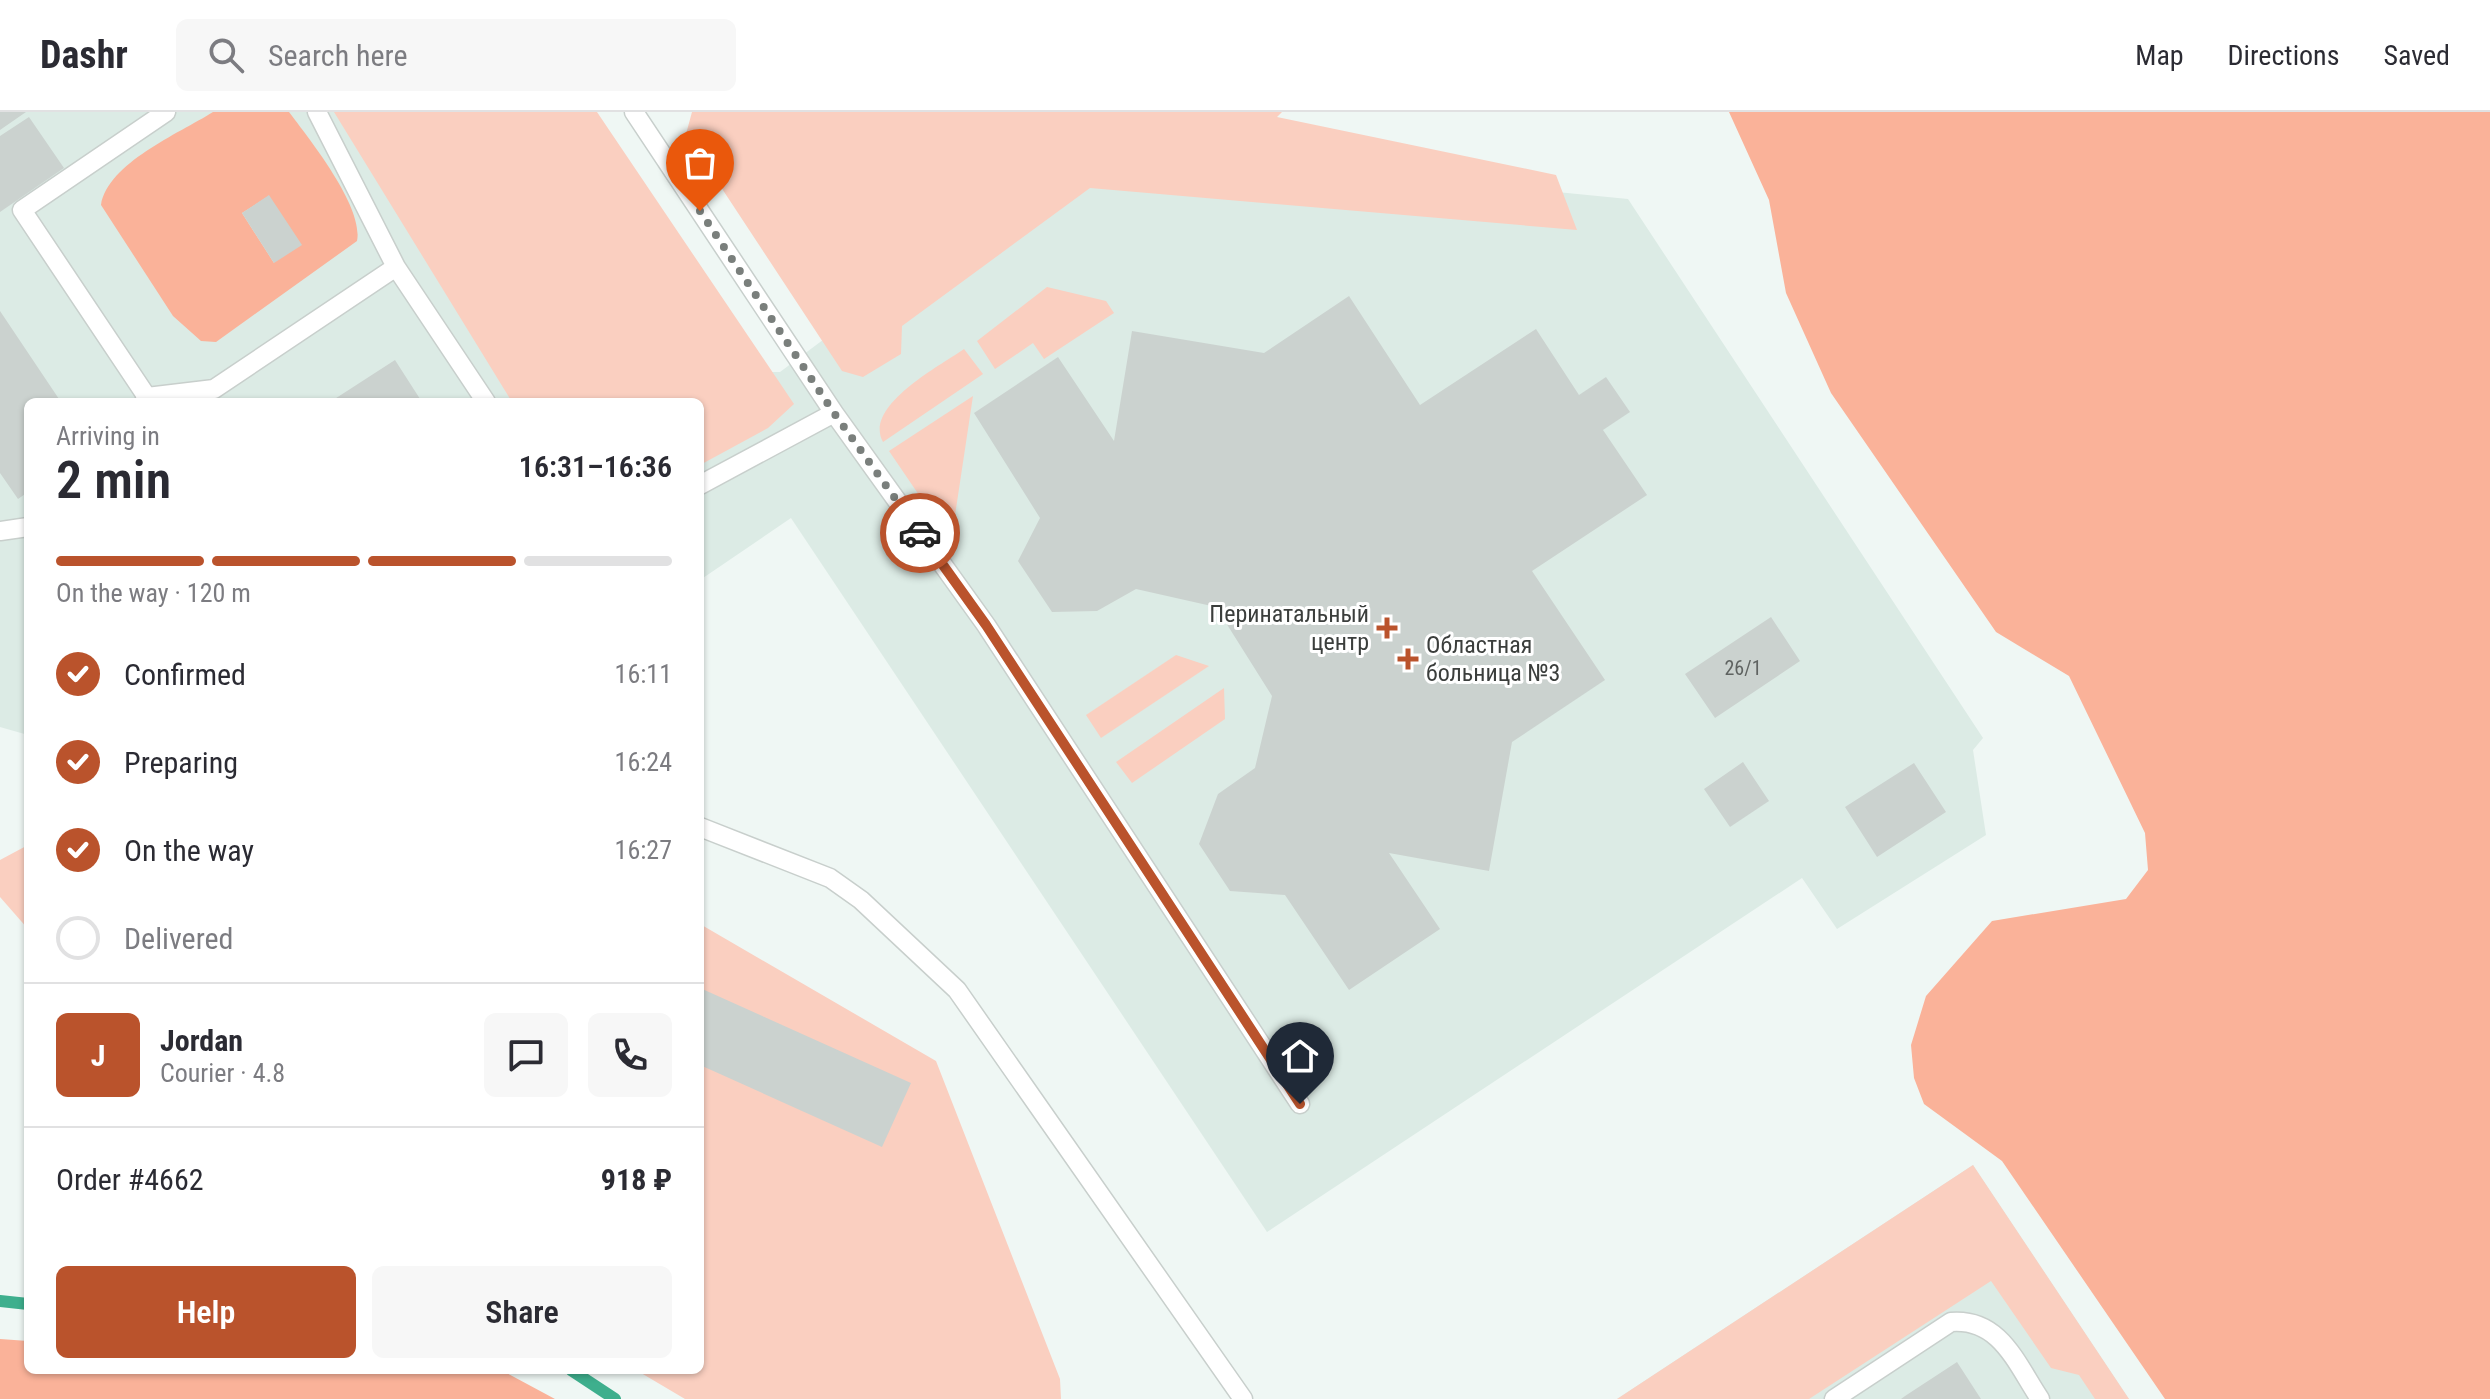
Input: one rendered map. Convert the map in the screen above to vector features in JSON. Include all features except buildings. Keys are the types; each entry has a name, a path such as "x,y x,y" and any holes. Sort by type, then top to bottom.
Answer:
{"lane":[{"path":"144,398 22,210 166,112"},
{"path":"317,112 396,267 483,398"},
{"path":"634,112 834,413 986,625 1300,1104"},
{"path":"182,398 218,396 396,267"},
{"path":"704,483 834,413"},
{"path":"0,531 24,528"},
{"path":"704,829 830,878 861,900 957,990 1243,1399"},
{"path":"1834,1399 1951,1322 1967,1321 1982,1325 1999,1338 2040,1399"}],"shaded area":[{"path":"0,112 467,112 642,398 24,398 24,734 0,727"},
{"path":"213,112 289,112 334,174 357,227 357,241 216,342 201,341 173,316 101,205 106,190 130,163","holes":["269,196 274,263 242,213"]},
{"path":"334,112 597,112 794,404 768,428 704,463 704,398 510,398"},
{"path":"692,112 1282,112 1277,117 1556,175 1577,230 1090,188 902,326 901,354 863,377 842,371 686,134"},
{"path":"1729,112 2490,112 2490,1399 2165,1399 2002,1161 1924,1104 1914,1078 1911,1045 1926,996 1992,921 2126,899 2148,870 2145,833 2069,676 1996,632 1831,393 1786,293 1769,200"},
{"name":"Перинатальный центр","path":"1084,145 1628,199 1983,738 1973,750 1986,835 1837,929 1802,878 1267,1232 791,518 704,577 704,405 754,372 780,372"},
{"path":"1047,287 1106,301 1114,313 1044,359 1033,343 995,369 977,341"},
{"path":"964,349 983,374 883,442 880,428 884,415 894,401 923,376"},
{"path":"973,396 951,542 889,451"},
{"path":"1176,655 1209,666 1101,738 1086,715"},
{"path":"1224,688 1225,719 1132,783 1116,762"},
{"path":"24,847 24,924 0,897 0,860"},
{"path":"704,926 936,1061 1060,1379 1061,1399 685,1399 643,1374 704,1374"},
{"path":"1973,1165 2129,1399 1617,1399"},
{"path":"1973,1165 2129,1399 2095,1399 2079,1375 2051,1368 1991,1281 1809,1399 1617,1399"},
{"path":"0,1339 24,1341 24,1374 508,1374 555,1399 0,1399"}],"waterway":[{"path":"0,1301 24,1304"},
{"path":"577,1374 615,1399"}],"way so far":[{"path":"700,211 834,413 920,533"}],"place":[{"name":"Перинатальный центр","path":"1387,628"},
{"name":"Областная больница №3","path":"1408,659"}],"route":[{"path":"920,533 986,625 1300,1104"}]}
